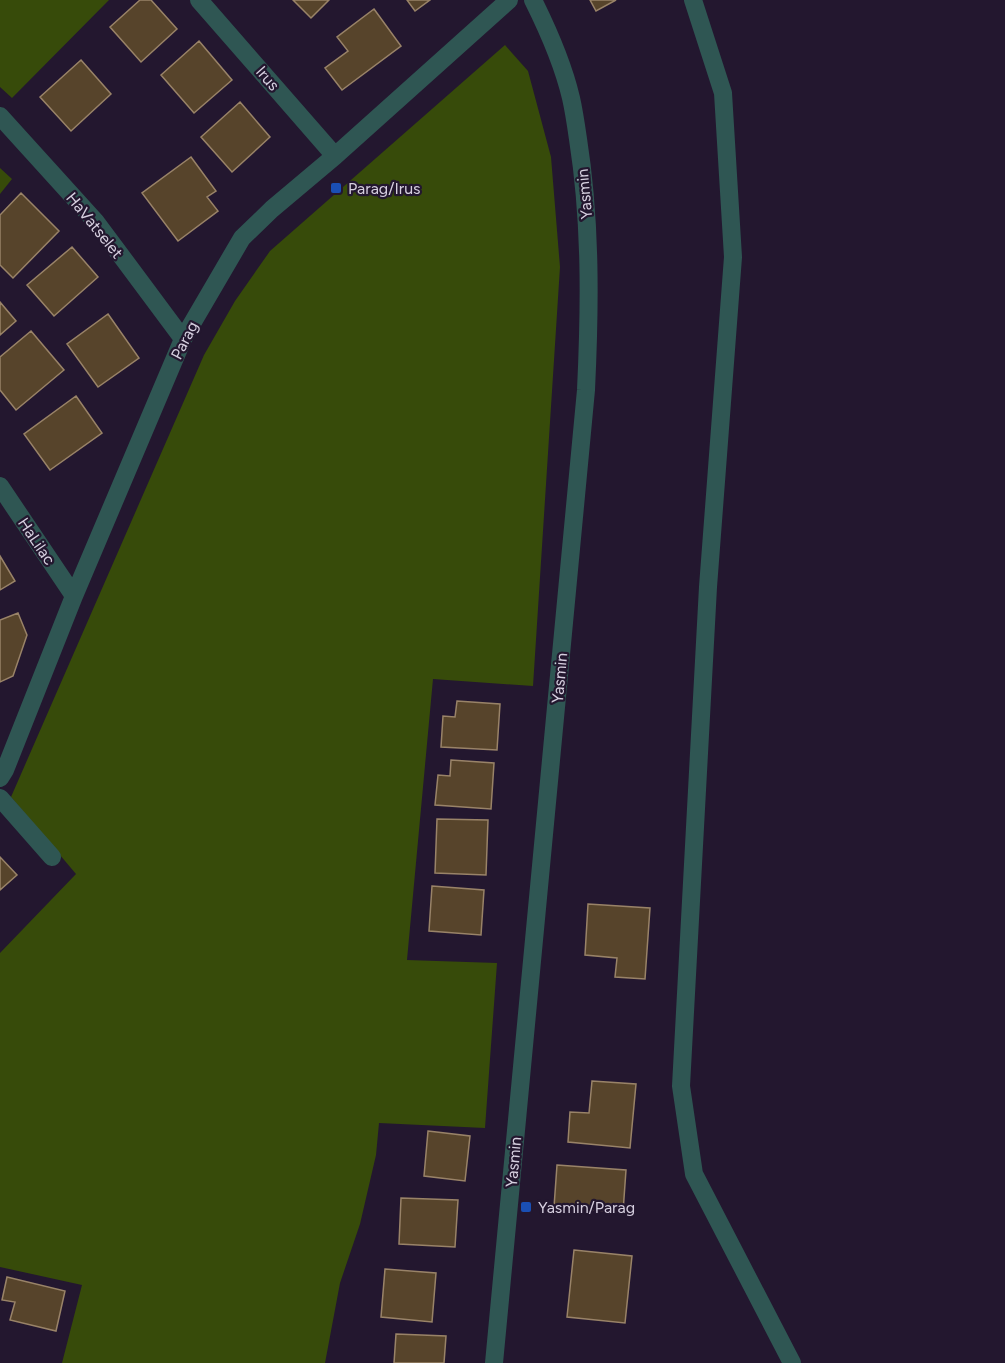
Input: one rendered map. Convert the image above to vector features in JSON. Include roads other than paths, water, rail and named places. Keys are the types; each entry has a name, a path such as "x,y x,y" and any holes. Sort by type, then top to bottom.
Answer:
{"street":[{"name":"Irus","path":"199,0 335,156"},
{"name":"Parag","path":"0,778 183,339 242,238 509,0"},
{"name":"Yasmin","path":"494,1363 586,390 589,324 588,242 583,170 571,99 553,40 533,0"},
{"path":"693,0 723,93 734,257 708,587 681,1086 693,1174 792,1363"},
{"name":"HaVatselet","path":"0,116 96,222 183,339"},
{"name":"HaLilac","path":"0,486 74,596"},
{"path":"0,798 52,856"}],"place":[{"name":"Parag/Irus","path":"336,188"},
{"name":"Yasmin/Parag","path":"526,1207"}]}
